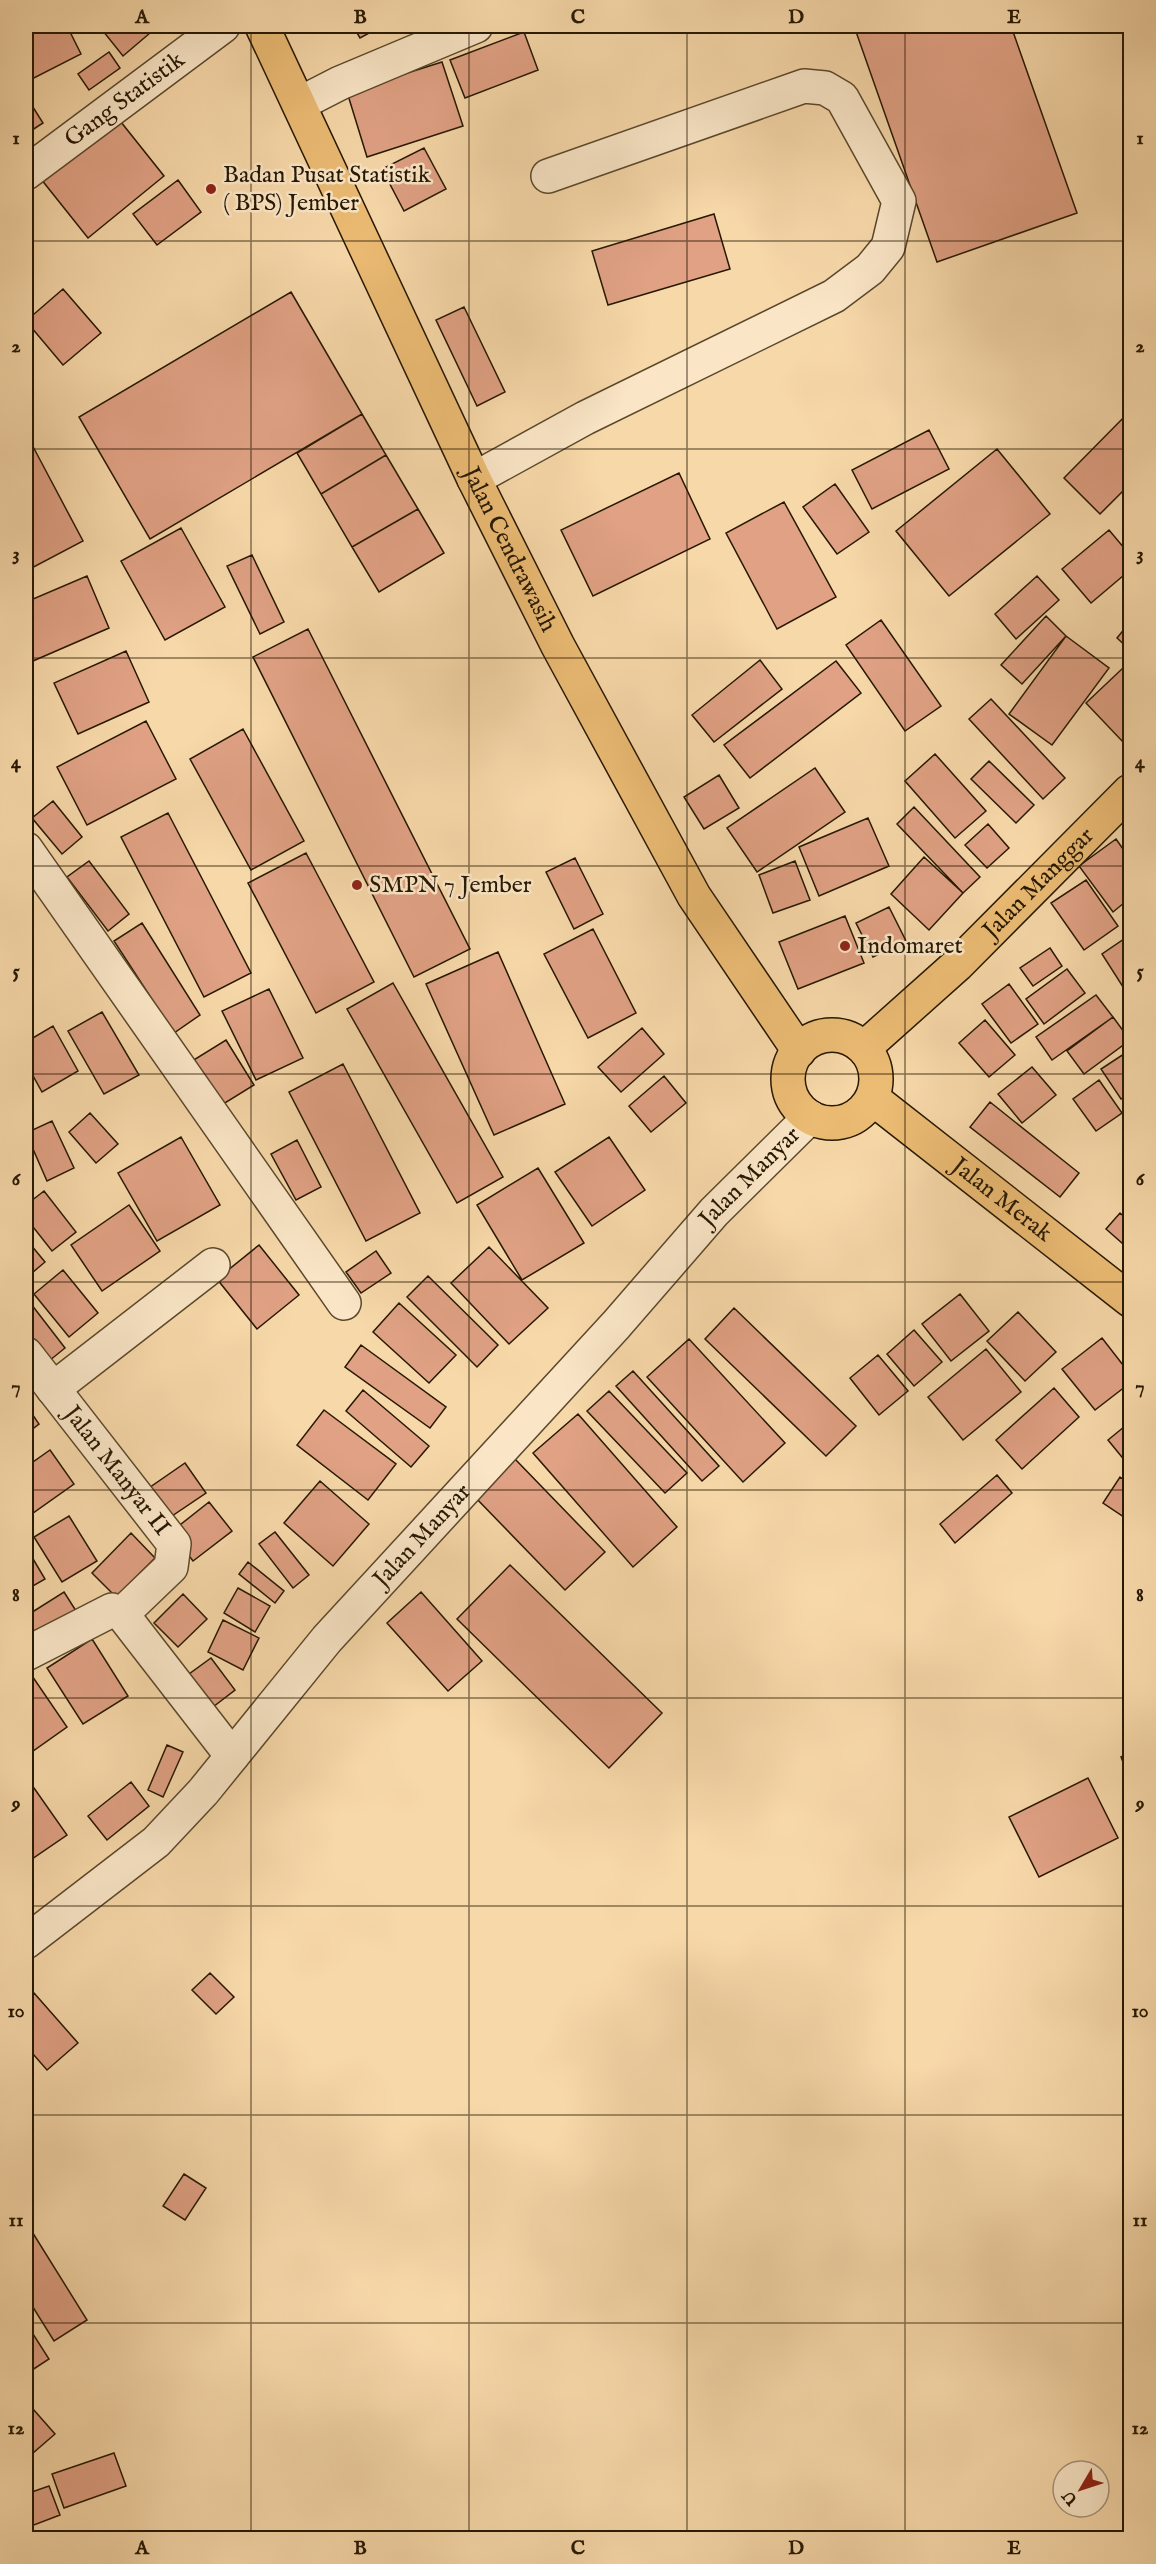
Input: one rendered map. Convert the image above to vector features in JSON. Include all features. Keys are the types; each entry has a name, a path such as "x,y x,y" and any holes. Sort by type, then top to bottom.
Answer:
{"main road":[{"name":"Jalan Cendrawasih","path":"262,26 474,479 558,646 694,896 799,1051"},
{"name":"Jalan Manggar","path":"864,1048 957,965 1131,790"},
{"path":"838,1035 864,1048 876,1072 872,1098 864,1111 852,1119 838,1123 823,1122 810,1117 796,1104 789,1086 790,1067 799,1051 810,1041 823,1036 838,1035"},
{"name":"Jalan Merak","path":"872,1098 1131,1300"}],"street":[{"name":"Gang Statistik","path":"26,173 223,26"},
{"path":"299,104 340,83 476,26"},
{"path":"474,479 585,418 834,296 870,269 888,247 899,201 842,98 825,88 804,86 548,176"},
{"path":"26,849 344,1303"},
{"name":"Jalan Manyar","path":"26,1942 156,1842 203,1792 335,1631 608,1334 714,1212 810,1117"},
{"path":"53,1389 213,1265"},
{"name":"Jalan Manyar II","path":"26,1354 174,1544 171,1567 122,1614"},
{"path":"26,1654 112,1610 122,1614 232,1756"}],"building":[{"path":"26,26 67,26 81,54 26,82"},
{"path":"99,26 144,26 150,33 123,56"},
{"path":"353,26 382,26 360,38"},
{"path":"854,26 1011,26 1077,213 937,262"},
{"path":"524,32 538,70 465,98 450,60"},
{"path":"109,52 120,68 89,90 78,74"},
{"path":"442,62 463,126 367,157 347,92"},
{"path":"26,96 43,123 26,134"},
{"path":"113,112 164,176 88,238 37,174"},
{"path":"424,148 446,189 404,211 382,169"},
{"path":"178,180 201,212 157,245 133,214"},
{"path":"714,214 730,269 608,305 592,251"},
{"path":"63,289 101,333 63,365 26,321"},
{"path":"291,292 362,414 150,539 79,417"},
{"path":"26,302 32,309 26,315"},
{"path":"464,307 505,392 477,406 436,320"},
{"path":"1129,412 1130,484 1100,514 1064,478"},
{"path":"362,414 386,455 321,494 297,453"},
{"path":"929,430 949,469 872,509 852,470"},
{"path":"29,439 83,541 26,571 26,441"},
{"path":"997,449 1050,514 949,596 896,531"},
{"path":"386,455 418,509 352,547 321,494"},
{"path":"679,473 710,539 593,596 561,530"},
{"path":"835,484 869,532 837,554 803,507"},
{"path":"784,502 836,597 777,629 726,533"},
{"path":"418,509 444,553 379,592 352,547"},
{"path":"181,528 225,607 165,640 121,561"},
{"path":"1109,530 1130,555 1130,570 1091,603 1062,569"},
{"path":"252,555 284,622 260,634 227,566"},
{"path":"87,576 109,628 26,664 26,602"},
{"path":"1037,576 1059,600 1016,639 995,614"},
{"path":"1046,616 1066,636 1022,684 1001,665"},
{"path":"881,620 941,706 905,731 846,645"},
{"path":"1130,622 1130,650 1117,638"},
{"path":"308,629 470,949 414,977 253,657"},
{"path":"1066,636 1109,668 1052,745 1009,714"},
{"path":"126,651 149,702 78,734 54,683"},
{"path":"760,660 782,689 714,742 692,715"},
{"path":"836,661 861,693 750,778 724,745"},
{"path":"1124,667 1130,674 1130,735 1123,742 1086,703"},
{"path":"991,699 1065,778 1043,799 969,719"},
{"path":"146,721 176,779 87,825 57,767"},
{"path":"243,729 304,841 251,870 190,759"},
{"path":"935,754 986,811 955,838 905,781"},
{"path":"989,761 1034,805 1016,823 971,779"},
{"path":"815,768 845,812 757,872 727,828"},
{"path":"719,775 739,808 704,829 684,797"},
{"path":"53,801 82,837 62,854 32,818"},
{"path":"914,807 980,877 963,893 897,824"},
{"path":"168,813 251,973 204,997 121,837"},
{"path":"868,818 889,866 819,896 799,847"},
{"path":"988,824 1009,848 987,868 965,845"},
{"path":"1116,839 1130,859 1130,898 1113,912 1079,866"},
{"path":"306,853 374,982 316,1013 248,883"},
{"path":"924,857 963,893 929,930 891,894"},
{"path":"575,858 603,914 574,929 546,872"},
{"path":"89,861 129,914 108,931 67,877"},
{"path":"795,861 810,900 773,913 759,875"},
{"path":"1086,880 1118,926 1084,950 1051,903"},
{"path":"889,907 906,941 873,957 856,923"},
{"path":"845,916 864,963 798,989 779,942"},
{"path":"142,923 200,1015 174,1033 114,941"},
{"path":"593,929 636,1013 588,1038 544,954"},
{"path":"1130,935 1130,998 1102,954"},
{"path":"1050,948 1062,966 1033,986 1020,968"},
{"path":"498,952 565,1104 494,1135 426,984"},
{"path":"1067,969 1085,993 1044,1024 1026,999"},
{"path":"393,983 503,1177 457,1203 347,1009"},
{"path":"1009,984 1038,1024 1011,1043 982,1004"},
{"path":"269,989 303,1058 256,1080 222,1011"},
{"path":"1096,995 1113,1017 1052,1060 1036,1037"},
{"path":"102,1012 139,1075 104,1094 68,1031"},
{"path":"1113,1017 1130,1040 1084,1074 1067,1051"},
{"path":"985,1020 1015,1055 989,1077 959,1043"},
{"path":"53,1026 78,1071 42,1092 26,1063 26,1042"},
{"path":"642,1028 664,1054 621,1092 598,1067"},
{"path":"226,1040 254,1085 212,1111 184,1066"},
{"path":"1130,1050 1130,1093 1121,1099 1101,1069"},
{"path":"343,1064 420,1213 366,1241 289,1092"},
{"path":"1032,1067 1056,1095 1022,1123 998,1094"},
{"path":"664,1076 686,1103 651,1132 629,1106"},
{"path":"1099,1080 1122,1113 1096,1131 1073,1099"},
{"path":"990,1102 1079,1173 1060,1197 970,1127"},
{"path":"90,1113 118,1144 96,1163 69,1132"},
{"path":"52,1121 74,1168 47,1181 26,1133"},
{"path":"181,1137 220,1205 157,1241 118,1173"},
{"path":"609,1137 645,1190 592,1226 555,1172"},
{"path":"297,1140 321,1187 296,1200 271,1154"},
{"path":"538,1168 584,1243 522,1280 477,1205"},
{"path":"44,1191 76,1232 52,1251 26,1218 26,1205"},
{"path":"129,1205 160,1251 102,1291 71,1245"},
{"path":"1120,1213 1130,1222 1130,1250 1106,1229"},
{"path":"26,1239 45,1262 26,1278"},
{"path":"259,1245 299,1295 257,1329 217,1279"},
{"path":"489,1247 548,1308 509,1344 451,1283"},
{"path":"376,1251 391,1273 361,1293 346,1272"},
{"path":"63,1270 98,1313 69,1337 34,1294"},
{"path":"428,1276 498,1345 477,1367 407,1297"},
{"path":"960,1294 989,1331 951,1361 922,1324"},
{"path":"28,1300 65,1348 44,1365 26,1341"},
{"path":"399,1303 456,1355 429,1383 373,1332"},
{"path":"734,1308 856,1426 826,1456 705,1339"},
{"path":"1018,1312 1056,1352 1025,1381 987,1341"},
{"path":"914,1330 942,1362 914,1386 887,1354"},
{"path":"1102,1338 1130,1374 1130,1383 1095,1410 1062,1369"},
{"path":"689,1339 785,1443 743,1482 647,1377"},
{"path":"361,1345 446,1407 430,1428 345,1367"},
{"path":"986,1349 1021,1392 963,1440 928,1397"},
{"path":"878,1355 908,1391 879,1415 850,1378"},
{"path":"633,1371 719,1466 702,1481 616,1386"},
{"path":"1054,1388 1079,1417 1022,1469 996,1440"},
{"path":"363,1390 429,1446 411,1467 346,1411"},
{"path":"609,1391 687,1473 665,1493 587,1411"},
{"path":"26,1405 39,1424 26,1434"},
{"path":"324,1410 396,1464 368,1500 297,1445"},
{"path":"578,1414 677,1527 633,1567 533,1453"},
{"path":"1130,1422 1130,1467 1108,1440"},
{"path":"50,1450 74,1484 26,1518 26,1467"},
{"path":"514,1458 605,1552 565,1590 474,1496"},
{"path":"185,1463 206,1493 166,1520 146,1490"},
{"path":"997,1475 1012,1493 955,1543 940,1524"},
{"path":"1120,1477 1130,1484 1130,1521 1103,1503"},
{"path":"320,1481 369,1524 333,1566 284,1523"},
{"path":"209,1502 232,1531 193,1561 171,1532"},
{"path":"69,1516 97,1561 62,1582 34,1537"},
{"path":"275,1532 309,1575 293,1588 259,1544"},
{"path":"131,1533 155,1558 116,1597 92,1573"},
{"path":"26,1547 45,1579 26,1590"},
{"path":"248,1562 284,1591 275,1603 239,1574"},
{"path":"510,1565 662,1713 609,1768 457,1619"},
{"path":"238,1588 270,1606 255,1632 224,1613"},
{"path":"64,1592 78,1614 26,1644 26,1616"},
{"path":"421,1592 482,1661 448,1691 387,1623"},
{"path":"183,1594 207,1619 178,1647 154,1623"},
{"path":"223,1620 259,1638 243,1670 208,1652"},
{"path":"92,1639 128,1696 83,1724 47,1668"},
{"path":"211,1658 235,1690 209,1710 185,1677"},
{"path":"26,1667 67,1727 26,1756"},
{"path":"167,1745 183,1752 163,1797 148,1790"},
{"path":"1130,1753 1130,1780 1121,1757"},
{"path":"1088,1778 1118,1838 1039,1877 1009,1817"},
{"path":"131,1782 149,1806 107,1840 88,1816"},
{"path":"34,1788 67,1835 26,1863 26,1793"},
{"path":"210,1973 234,1997 216,2014 192,1990"},
{"path":"34,1993 78,2043 47,2070 26,2046 26,2001"},
{"path":"184,2174 206,2188 185,2220 163,2206"},
{"path":"26,2222 87,2320 54,2341 26,2296"},
{"path":"26,2323 49,2359 26,2374"},
{"path":"33,2409 55,2434 26,2459 26,2415"},
{"path":"114,2453 126,2486 64,2508 52,2474"},
{"path":"49,2486 60,2515 26,2528 26,2494"}],"waterway":[{"path":"1124,26 1130,31"}],"place":[{"name":"Badan Pusat Statistik ( BPS) Jember","path":"211,189"},
{"name":"SMPN 7 Jember","path":"357,885"},
{"name":"Indomaret","path":"845,946"}]}
